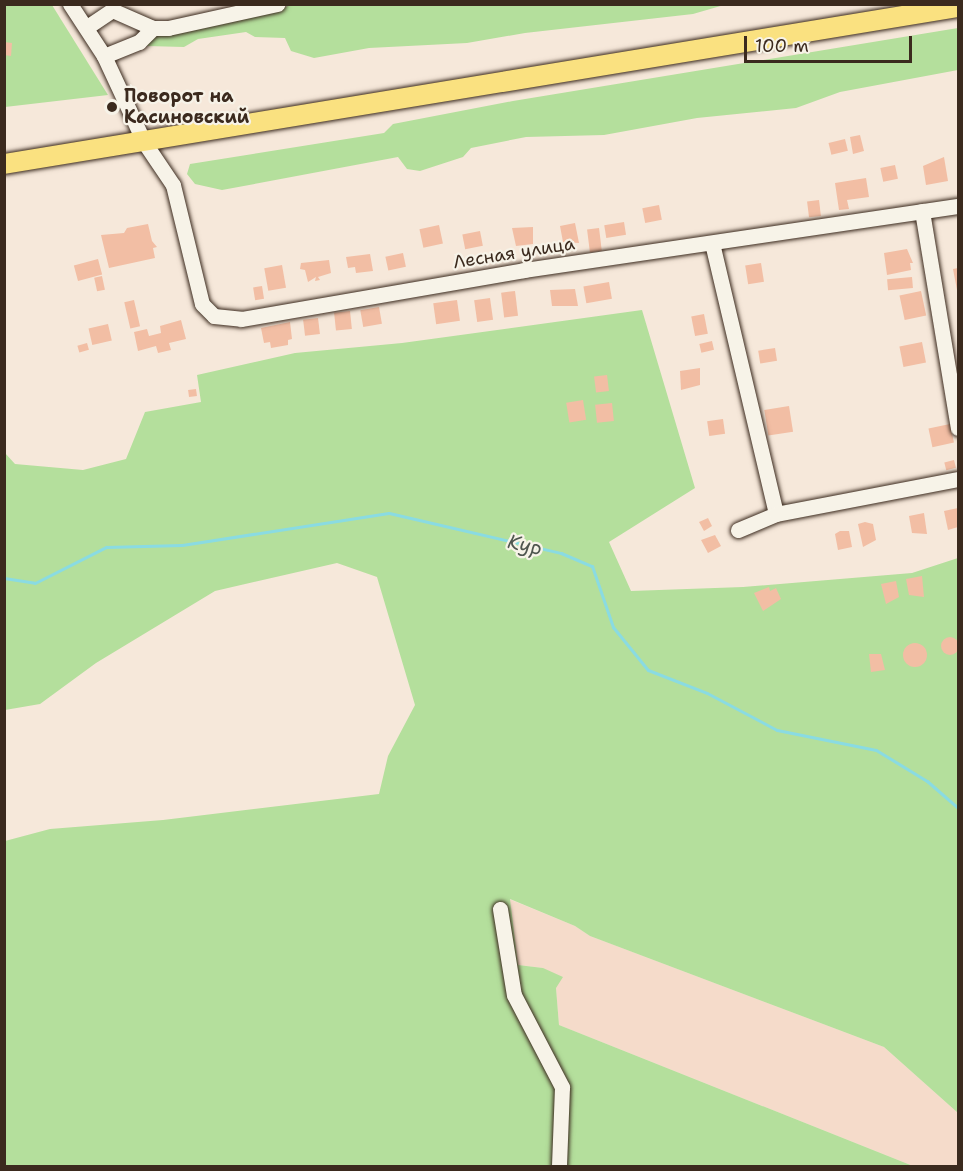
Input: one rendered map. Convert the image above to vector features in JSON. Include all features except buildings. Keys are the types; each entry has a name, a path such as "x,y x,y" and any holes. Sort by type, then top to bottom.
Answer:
{"main road":[{"path":"4,164 958,7"}],"street":[{"path":"70,4 104,56 144,142"},
{"path":"87,27 112,7 153,28 168,28 277,4"},
{"path":"104,56 139,42 153,28"},
{"name":"Лесная улица","path":"144,142 173,185 202,304 213,316 226,318 958,206"},
{"path":"922,212 958,428"},
{"path":"712,243 776,514"},
{"path":"738,530 776,514 958,479"},
{"path":"500,909 514,995 562,1087 559,1167"}],"shaded area":[{"path":"509,899 575,926 590,936 884,1047 958,1113 958,1166 913,1166 559,1025 556,988 543,968 518,965"}],"green space":[{"path":"4,5 52,5 108,95 5,107"},
{"path":"289,5 724,5 693,14 525,33 467,43 369,48 314,58 291,51 285,38 255,37 246,32 198,39 184,47 147,46 157,30 281,10"},
{"path":"958,28 958,70 840,92 796,108 697,118 604,135 526,137 471,148 463,157 420,171 407,169 398,157 222,190 195,184 187,174 190,164 384,133 393,124 513,101"},
{"path":"642,310 695,488 609,542 631,591 743,587 912,573 958,558 958,1113 884,1047 590,936 575,926 510,899 518,965 543,968 563,977 556,988 559,1025 913,1166 5,1166 5,841 50,829 163,820 379,794 388,756 415,705 377,577 337,563 215,591 96,663 40,704 5,710 5,453 15,464 83,470 126,459 145,412 201,402 197,375 295,353 402,343"}],"waterway":[{"name":"Кур","path":"4,578 35,583 106,547 182,545 389,513 561,553 592,566 613,627 648,670 707,693 777,730 876,750 927,781 958,808"}],"place":[{"name":"Поворот на Касиновский","path":"112,107"}]}
